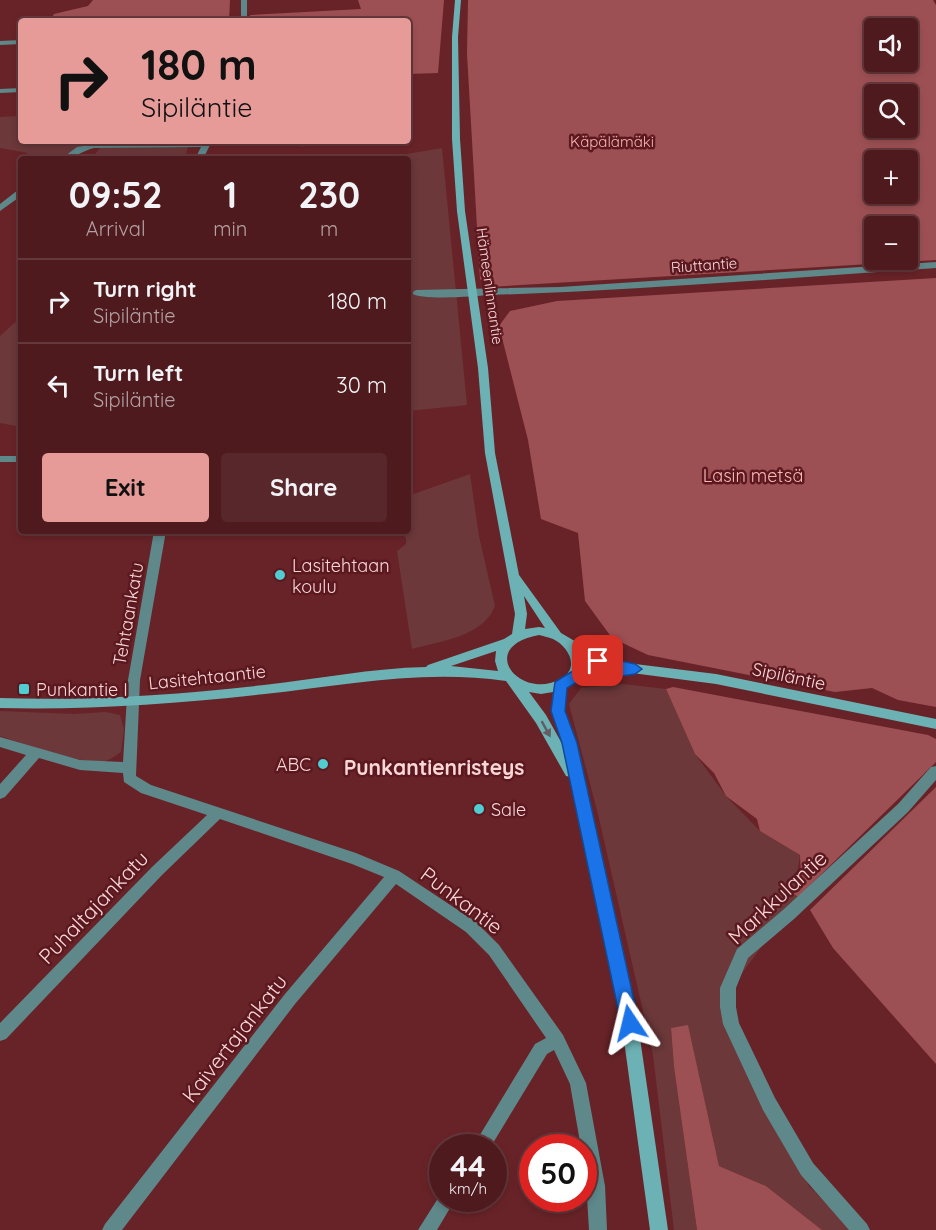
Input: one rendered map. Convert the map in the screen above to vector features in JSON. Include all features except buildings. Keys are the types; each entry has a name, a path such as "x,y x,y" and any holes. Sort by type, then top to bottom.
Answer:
{"main road":[{"name":"Hämeenlinnantie","path":"458,0 455,37 456,139 461,211 473,293 493,471 503,532 515,574 521,614 518,635"},
{"name":"Hämeenlinnantie","path":"515,574 556,634"},
{"path":"576,781 541,719 511,679 500,660 506,643 518,635 540,631 556,634 572,644 579,660 566,682 558,711 570,743 576,781 627,1004 658,1230"},
{"name":"Lasitehtaantie","path":"416,673 506,643"},
{"name":"Sipiläntie","path":"572,644 598,661 635,669 716,679 936,724"},
{"name":"Sipiläntie","path":"566,682 635,669"},
{"name":"Lasitehtaantie","path":"0,703 98,706 416,673 476,670 511,679"},
{"path":"511,679 532,688 566,682"}],"street":[{"path":"244,0 244,18"},
{"path":"0,43 18,42"},
{"path":"0,91 18,90"},
{"path":"70,156 80,149 94,146 169,144"},
{"path":"0,208 18,194"},
{"name":"Riuttantie","path":"416,292 473,293 936,265"},
{"path":"0,459 18,459"},
{"name":"Tehtaankatu","path":"134,703 134,680 159,534"},
{"path":"0,742 35,754 80,765 127,768 134,703"},
{"path":"0,793 35,754"},
{"name":"Punkantie","path":"127,768 129,778 146,789 356,859 394,875 471,927 494,950 557,1040 578,1083 596,1186 598,1230"},
{"name":"Markkulantie","path":"861,1230 807,1169 769,1104 731,1024 728,988 742,954 789,914 903,808 936,771"},
{"name":"Puhaltajankatu","path":"0,1034 157,871 219,812"},
{"name":"Kaivertajankatu","path":"111,1230 290,999 394,875"},
{"path":"489,1134 541,1049 557,1040"},
{"path":"427,1230 439,1212"}],"shaded area":[{"path":"18,116 18,144 80,144 81,146 67,156 25,156 28,153 0,148 0,117"},
{"path":"188,146 186,156 93,156 100,148"},
{"path":"442,148 467,405 411,411 411,156 395,156"},
{"path":"18,320 18,426 0,423 0,336"},
{"path":"470,474 479,536 495,606 481,625 471,631 412,649 397,551 406,544 406,538 402,534 411,534 411,495"},
{"path":"623,684 666,689 695,754 726,796 760,831 800,855 794,894 798,897 721,1002 809,1186 853,1230 822,1230 766,1186 719,1166 688,1026 671,1028 674,1067 697,1230 674,1230 653,1055 598,814 569,704 581,688"},
{"path":"0,711 74,714 106,712 120,715 124,729 121,752 106,761 91,761 50,752 0,736"}],"green space":[{"path":"93,0 230,0 229,18 52,18 54,14 88,6"},
{"path":"358,0 444,0 438,73 411,74 411,18 250,18 250,15 361,9"},
{"name":"Käpälämäki","path":"468,0 933,0 936,5 936,260 918,261 918,216 864,216 864,264 489,287 480,279 467,54"},
{"name":"Lasin metsä","path":"936,278 936,707 898,700 872,688 835,692 648,655 612,638 585,601 578,533 541,519 528,440 499,326 510,311 557,301"},
{"path":"673,687 928,735 936,739 936,762 798,897 794,894 801,875 800,855 760,831 757,819 726,796 714,773 695,754 666,689"},
{"path":"936,787 936,1064 833,948 810,910"},
{"path":"688,1025 719,1166 766,1186 822,1230 697,1230 674,1067 671,1028"}],"place":[{"name":"Lasitehtaan koulu","path":"280,575"},
{"name":"Punkantie I","path":"24,689"},
{"name":"ABC","path":"323,764"},
{"name":"Sale","path":"479,809"}],"district":[{"name":"Punkantienristeys","path":"434,767"}],"route":[{"path":"598,661 635,669 571,678 560,686 557,697 558,711 570,743 576,781 630,1023"}]}
